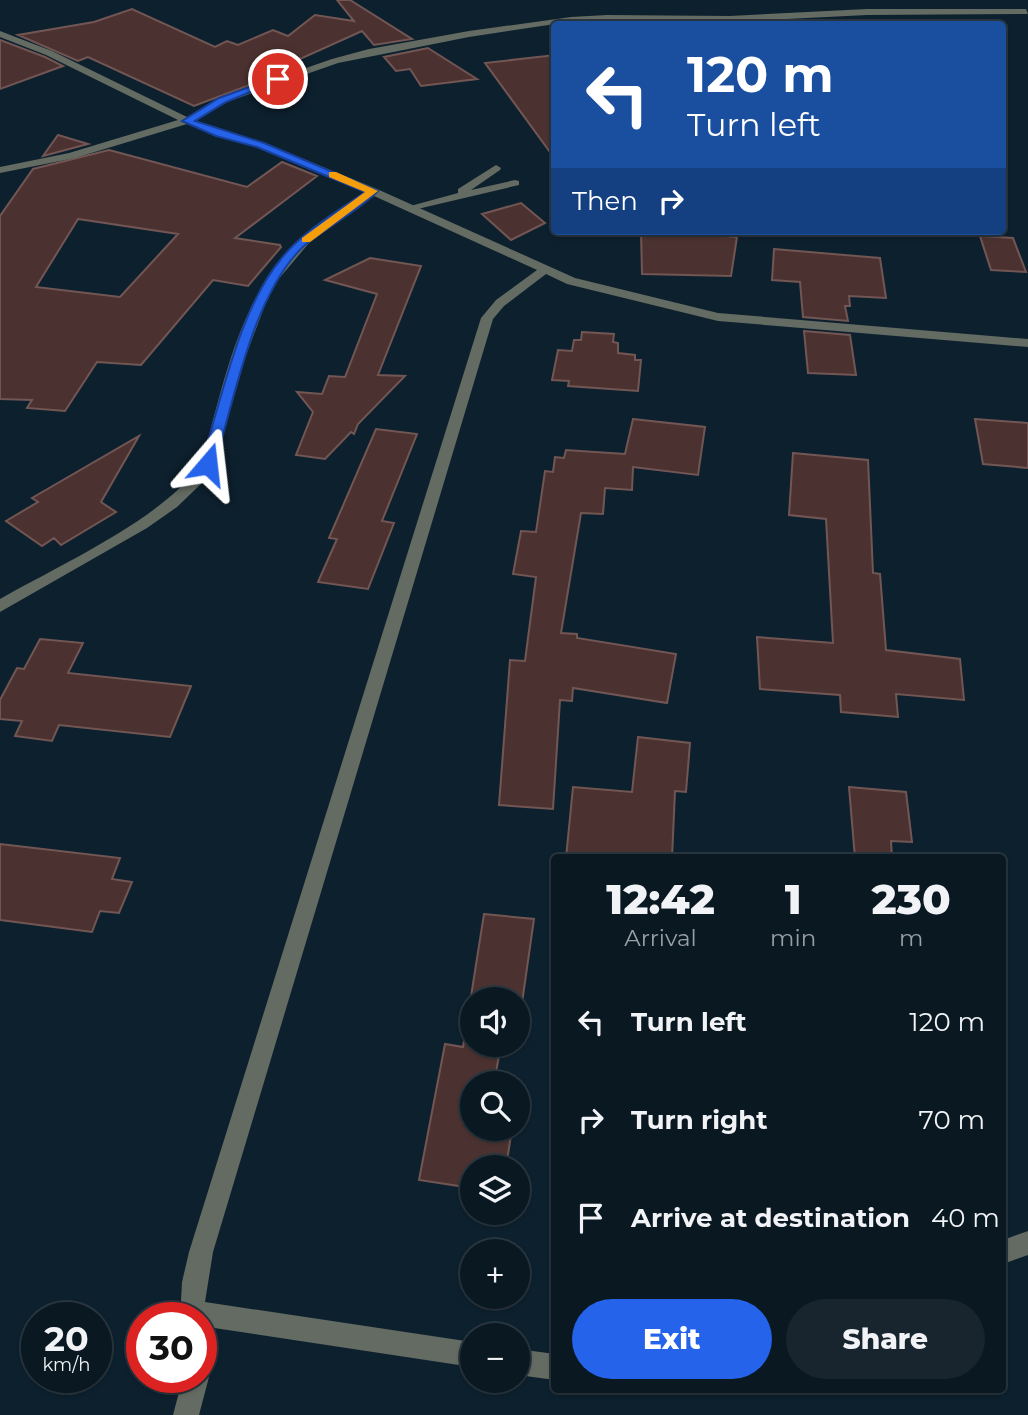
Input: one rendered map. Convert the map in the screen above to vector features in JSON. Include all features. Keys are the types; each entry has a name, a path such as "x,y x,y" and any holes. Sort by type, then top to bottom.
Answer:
{"street":[{"path":"744,21 867,12 1027,15 1021,0"},
{"path":"565,21 635,17 711,21"},
{"path":"0,170 71,156 187,121 223,100 278,79 369,52 551,23"},
{"path":"0,34 50,53 187,121 220,134 261,145 373,191 543,271 571,281 718,317 1028,343"},
{"path":"454,197 496,168"},
{"path":"409,208 515,183"},
{"path":"0,606 137,527 181,498 197,482 208,464 255,309 270,284 284,262 301,243 373,191"},
{"path":"194,1302 201,1252 487,318 500,303 543,271"},
{"path":"1006,1251 1028,1243"},
{"path":"217,1319 460,1353"},
{"path":"530,1364 551,1366"},
{"path":"186,1415 192,1393"}],"building":[{"path":"337,0 350,0 412,39 374,45 362,31 262,76 268,78 194,106 88,57 78,61 18,35 94,22 132,9 215,47 227,41 238,45 273,30 288,36 315,15 354,21"},
{"path":"0,40 45,57 63,66 0,89"},
{"path":"428,48 477,79 421,86 410,69 396,71 384,57"},
{"path":"551,55 551,154 485,63"},
{"path":"58,135 88,144 43,156"},
{"path":"109,150 247,187 282,162 317,176 235,238 281,247 248,286 213,280 141,365 97,362 65,411 27,408 32,400 0,399 0,216 33,169","holes":["78,219 178,234 120,297 36,287"]},
{"path":"521,203 545,223 511,240 482,214"},
{"path":"641,235 737,237 731,276 642,274"},
{"path":"980,236 1013,238 1026,272 991,270"},
{"path":"774,249 880,258 886,298 849,296 850,306 845,306 848,321 803,317 800,282 772,280"},
{"path":"370,258 421,266 378,375 405,376 358,424 354,434 351,432 325,459 296,455 313,412 297,392 322,394 329,376 345,377 377,294 325,280"},
{"path":"804,331 850,335 856,375 808,373"},
{"path":"582,332 614,334 613,342 618,343 618,353 635,355 635,360 641,360 638,391 568,386 569,381 552,380 558,350 572,351 574,340 581,340"},
{"path":"633,419 705,427 698,475 633,467 632,490 605,488 603,514 581,513 561,633 676,654 667,703 573,688 572,701 560,700 553,809 499,805 510,660 525,661 536,577 513,574 521,531 536,532 545,471 553,472 555,457 564,458 566,450 625,454"},
{"path":"975,419 1028,423 1028,468 983,464"},
{"path":"376,429 417,434 382,521 394,523 368,589 318,582 337,539 329,538"},
{"path":"139,436 101,502 116,512 61,545 54,538 42,546 6,521 38,502 32,498"},
{"path":"793,453 868,460 873,573 880,574 886,650 960,659 964,700 896,694 898,717 841,712 840,695 760,689 757,637 833,643 826,519 789,515"},
{"path":"40,639 83,643 68,673 191,686 170,737 59,725 52,741 15,736 22,721 0,719 0,700 17,668 24,669"},
{"path":"638,737 690,743 686,792 675,791 672,854 566,854 573,787 632,792"},
{"path":"849,787 906,792 912,842 891,841 892,854 855,854"},
{"path":"0,844 120,858 112,879 132,882 119,913 100,911 92,932 0,920"},
{"path":"484,914 534,919 524,987 472,987"},
{"path":"445,1044 460,1046 460,1057 499,1057 496,1071 460,1071 460,1141 510,1141 508,1155 460,1155 460,1186 419,1180"}],"slow traffic":[{"path":"306,240 373,191 333,174"}],"route":[{"path":"208,464 255,309 270,284 284,262 301,243 373,191 261,145 220,134 187,121 223,100 278,79"}]}
